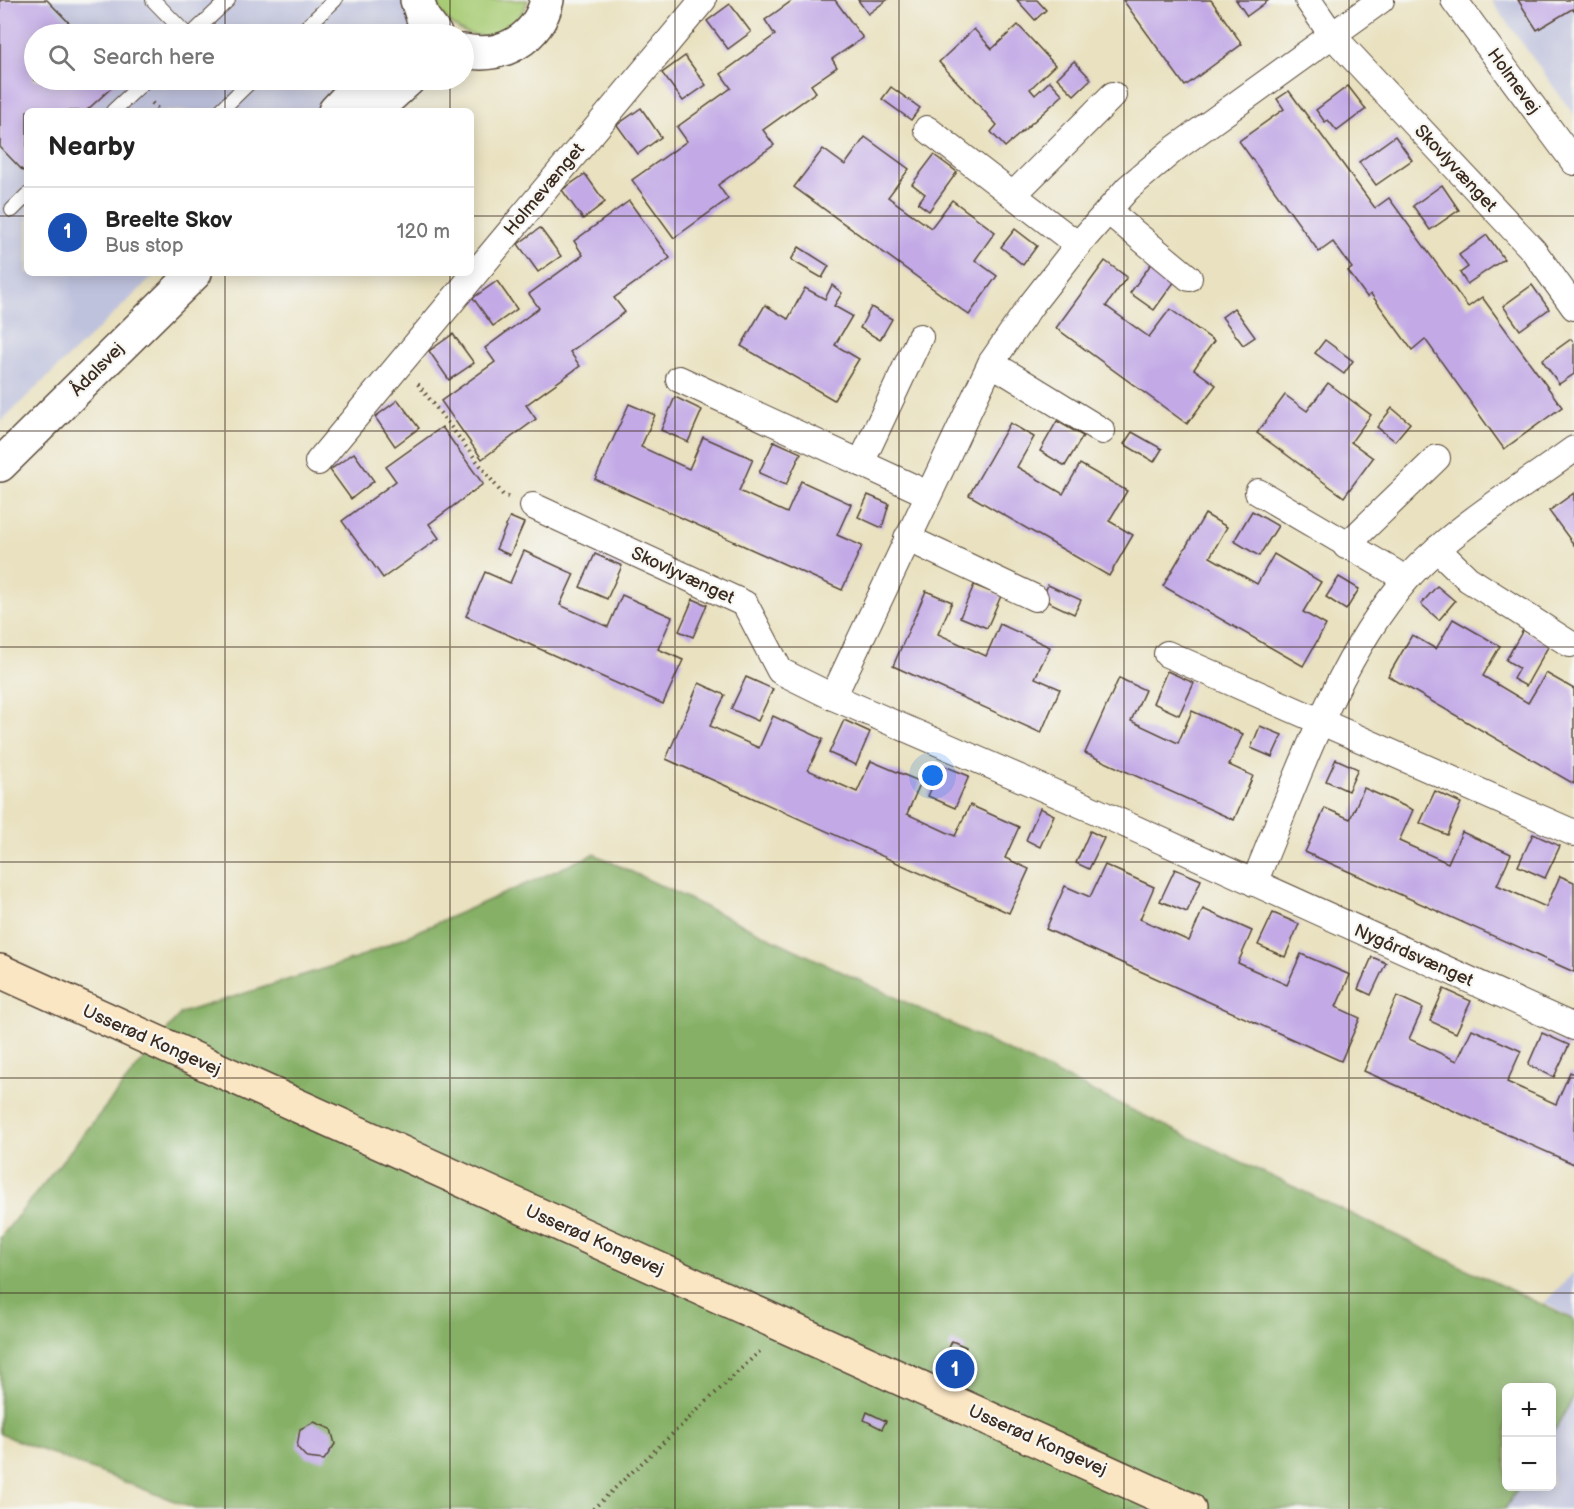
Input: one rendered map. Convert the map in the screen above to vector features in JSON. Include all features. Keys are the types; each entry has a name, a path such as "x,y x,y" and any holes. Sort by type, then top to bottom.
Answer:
{"main road":[{"name":"Usserød Kongevej","path":"0,971 1189,1509"}],"street":[{"path":"474,52 484,54 503,51 520,42 535,28 544,12 547,0"},
{"name":"Holmevænget","path":"474,275 703,0"},
{"path":"1308,0 1332,35"},
{"path":"833,697 991,363 1031,305 1078,245 1128,188 1173,150 1381,0"},
{"name":"Holmevej","path":"1454,0 1574,162"},
{"name":"Skovlyvænget","path":"1332,35 1533,250 1574,306"},
{"path":"338,108 355,90"},
{"path":"377,108 397,90"},
{"path":"1013,195 1113,95"},
{"path":"927,129 1078,245"},
{"path":"1108,211 1189,278"},
{"name":"Ådalsvej","path":"0,465 192,276"},
{"name":"Holmevænget","path":"318,462 474,276"},
{"path":"861,463 920,337"},
{"path":"991,363 1102,431"},
{"path":"679,380 928,494"},
{"path":"1254,883 1322,722 1360,642 1406,579 1437,549 1574,449"},
{"path":"1346,546 1437,458"},
{"path":"1258,492 1346,546 1406,579"},
{"name":"Skovlyvænget","path":"533,506 745,604 780,670 833,697 1096,811"},
{"path":"907,538 1035,598"},
{"path":"1437,549 1468,579 1570,644"},
{"path":"1167,654 1574,833"},
{"name":"Nygårdsvænget","path":"1096,811 1574,1026"}],"lane":[{"path":"153,0 176,24"},
{"path":"203,24 228,0"},
{"path":"310,24 335,0"},
{"path":"116,108 135,90"},
{"path":"223,108 242,90"},
{"path":"12,210 24,198"}],"path":[{"path":"402,362 502,495 533,506"},
{"path":"593,1509 786,1326"}],"shaded area":[{"path":"0,0 446,0 420,24 24,24 24,90 351,90 331,108 24,108 24,276 154,276 0,422"},
{"path":"1491,0 1574,0 1574,115"},
{"path":"1574,1272 1574,1319 1544,1303"},
{"path":"1574,1397 1574,1509 1505,1509 1516,1491 1556,1491 1556,1427"}],"green space":[{"path":"436,0 528,0 520,16 509,27 482,36 474,34 474,24 452,24"},
{"path":"594,854 1574,1320 1574,1397 1556,1427 1556,1383 1502,1383 1502,1491 1516,1491 1505,1509 195,1509 0,1434 0,1238 181,1013 355,959"}],"building":[{"path":"0,0 47,0 70,24 24,24 24,90 109,90 89,108 24,108 23,171 0,147"},
{"path":"793,0 835,0 863,38 832,59 837,67 811,85 816,92 763,130 774,145 718,185 728,199 674,238 632,180 687,141 677,127 731,88 721,74 775,35 765,20"},
{"path":"858,0 887,0 868,14"},
{"path":"1017,0 1037,0 1046,10 1035,20"},
{"path":"1123,0 1211,0 1242,44 1185,86"},
{"path":"1236,0 1269,0 1247,16"},
{"path":"1518,0 1574,0 1574,11 1572,9 1537,30"},
{"path":"730,4 751,32 728,49 707,21"},
{"path":"1018,25 1055,65 1030,89 1035,95 1050,81 1063,95 1005,147 991,132 997,125 939,62 974,29 992,49"},
{"path":"685,56 706,85 683,101 662,73"},
{"path":"1074,61 1091,79 1074,95 1057,78"},
{"path":"1348,86 1366,109 1337,131 1328,120 1325,122 1316,110"},
{"path":"891,87 920,108 911,120 882,99"},
{"path":"1289,91 1375,208 1389,198 1468,307 1482,297 1562,407 1504,449 1425,339 1412,350 1371,294 1367,297 1348,271 1352,268 1333,242 1319,252 1239,141 1284,109 1277,99"},
{"path":"641,108 661,137 638,154 617,125"},
{"path":"1395,136 1412,160 1376,185 1359,162"},
{"path":"865,137 909,169 888,197 931,228 952,200 995,232 975,260 997,276 969,315 794,187 823,149 845,165"},
{"path":"934,155 957,172 929,211 918,203 925,194 912,184"},
{"path":"585,174 605,202 583,219 562,190"},
{"path":"1442,185 1459,210 1430,230 1413,206"},
{"path":"629,201 670,258 614,298 625,312 570,352 580,366 526,405 536,419 482,459 441,401 495,362 485,348 539,308 529,294 583,255 574,241"},
{"path":"540,228 561,256 538,272 518,244"},
{"path":"1015,229 1037,246 1023,265 1001,247"},
{"path":"1487,235 1504,259 1467,284 1460,273 1468,267 1459,255"},
{"path":"799,247 829,266 822,278 791,260"},
{"path":"1105,261 1127,277 1106,306 1149,337 1170,309 1214,341 1194,369 1216,385 1187,424 1056,328"},
{"path":"1151,264 1175,281 1154,310 1130,293"},
{"path":"497,281 517,309 493,326 473,298"},
{"path":"832,285 842,293 834,306 852,316 835,345 859,359 834,400 741,346 765,305 788,319 805,288 825,299"},
{"path":"1532,285 1549,309 1520,330 1503,306"},
{"path":"871,307 892,319 880,340 860,328"},
{"path":"1234,308 1255,337 1243,345 1222,317"},
{"path":"453,334 474,363 449,380 429,351"},
{"path":"1571,339 1574,343 1574,374 1559,384 1542,360"},
{"path":"1325,340 1353,361 1344,374 1315,353"},
{"path":"1328,383 1371,415 1351,442 1373,458 1344,497 1257,433 1285,395 1307,411"},
{"path":"675,397 702,410 688,442 661,430"},
{"path":"398,400 419,428 395,446 375,417"},
{"path":"629,404 655,415 641,447 689,469 703,437 753,459 739,491 787,513 801,481 851,504 837,535 862,546 842,590 595,479"},
{"path":"1392,408 1410,423 1395,441 1377,427"},
{"path":"1057,421 1083,436 1065,466 1040,451"},
{"path":"1010,423 1034,437 1017,467 1063,494 1080,464 1127,491 1109,521 1133,535 1109,576 969,495"},
{"path":"442,427 483,484 429,524 439,538 383,578 342,521 396,481 386,467"},
{"path":"1132,432 1162,449 1154,462 1124,444"},
{"path":"774,441 801,453 786,485 759,473"},
{"path":"354,453 374,481 351,499 330,470"},
{"path":"1574,493 1574,545 1549,511"},
{"path":"868,495 889,504 882,528 858,517"},
{"path":"1252,511 1278,526 1259,556 1234,541"},
{"path":"1205,514 1227,527 1210,557 1257,584 1274,554 1321,582 1303,612 1326,625 1303,666 1163,586"},
{"path":"510,517 524,523 510,555 496,549"},
{"path":"524,551 574,574 560,605 608,627 622,595 672,617 658,649 683,660 663,704 466,616 485,572 510,583"},
{"path":"595,554 622,566 607,599 580,587"},
{"path":"1339,577 1359,589 1346,610 1326,597"},
{"path":"974,585 1001,596 987,628 960,617"},
{"path":"1048,585 1081,600 1074,614 1042,599"},
{"path":"1437,586 1455,601 1439,620 1421,604"},
{"path":"926,591 952,602 938,634 986,656 1000,624 1050,647 1035,678 1060,689 1041,733 893,666"},
{"path":"693,599 707,605 693,637 679,631"},
{"path":"1453,619 1500,646 1483,676 1528,703 1546,673 1574,689 1574,784 1388,676 1412,635 1436,649"},
{"path":"1523,630 1549,645 1526,686 1513,679 1519,668 1506,660"},
{"path":"1167,671 1194,683 1179,715 1153,703"},
{"path":"746,677 773,689 758,721 731,709"},
{"path":"1119,678 1145,690 1131,721 1178,743 1192,711 1243,734 1229,765 1253,776 1234,820 1085,753"},
{"path":"699,683 725,695 710,726 759,748 773,716 823,739 808,770 857,792 871,761 921,782 907,814 955,836 970,805 1019,827 1005,858 1029,869 1009,913 666,759"},
{"path":"844,720 870,732 856,765 829,753"},
{"path":"1260,726 1282,735 1272,757 1251,748"},
{"path":"1336,759 1358,769 1348,791 1326,781"},
{"path":"942,765 969,776 955,808 928,796"},
{"path":"1364,788 1413,810 1399,841 1448,863 1462,832 1511,854 1497,885 1546,907 1560,876 1574,882 1574,972 1305,852 1325,808 1350,819"},
{"path":"1435,791 1461,803 1447,835 1420,823"},
{"path":"1040,808 1054,815 1040,847 1026,840"},
{"path":"1090,831 1104,838 1089,869 1076,863"},
{"path":"1533,834 1560,846 1545,878 1518,866"},
{"path":"1105,865 1154,887 1140,919 1189,941 1203,909 1252,931 1238,963 1287,985 1301,954 1350,975 1336,1007 1360,1018 1341,1061 1046,929 1065,886 1090,897"},
{"path":"1175,869 1201,880 1187,912 1160,901"},
{"path":"1273,913 1299,924 1285,957 1258,945"},
{"path":"1372,957 1386,963 1371,995 1358,989"},
{"path":"1444,989 1471,1001 1456,1033 1430,1021"},
{"path":"1397,996 1423,1008 1409,1039 1457,1061 1472,1029 1521,1051 1507,1082 1556,1104 1570,1072 1574,1074 1574,1164 1364,1071"},
{"path":"1542,1033 1569,1045 1554,1077 1528,1065"},
{"path":"952,1341 966,1347 963,1354 949,1348"},
{"path":"867,1412 886,1421 882,1429 864,1420"},
{"path":"314,1422 331,1429 335,1444 324,1460 307,1458 297,1447 300,1429"}],"place":[{"name":"Breelte Skov","path":"955,1369"}]}
